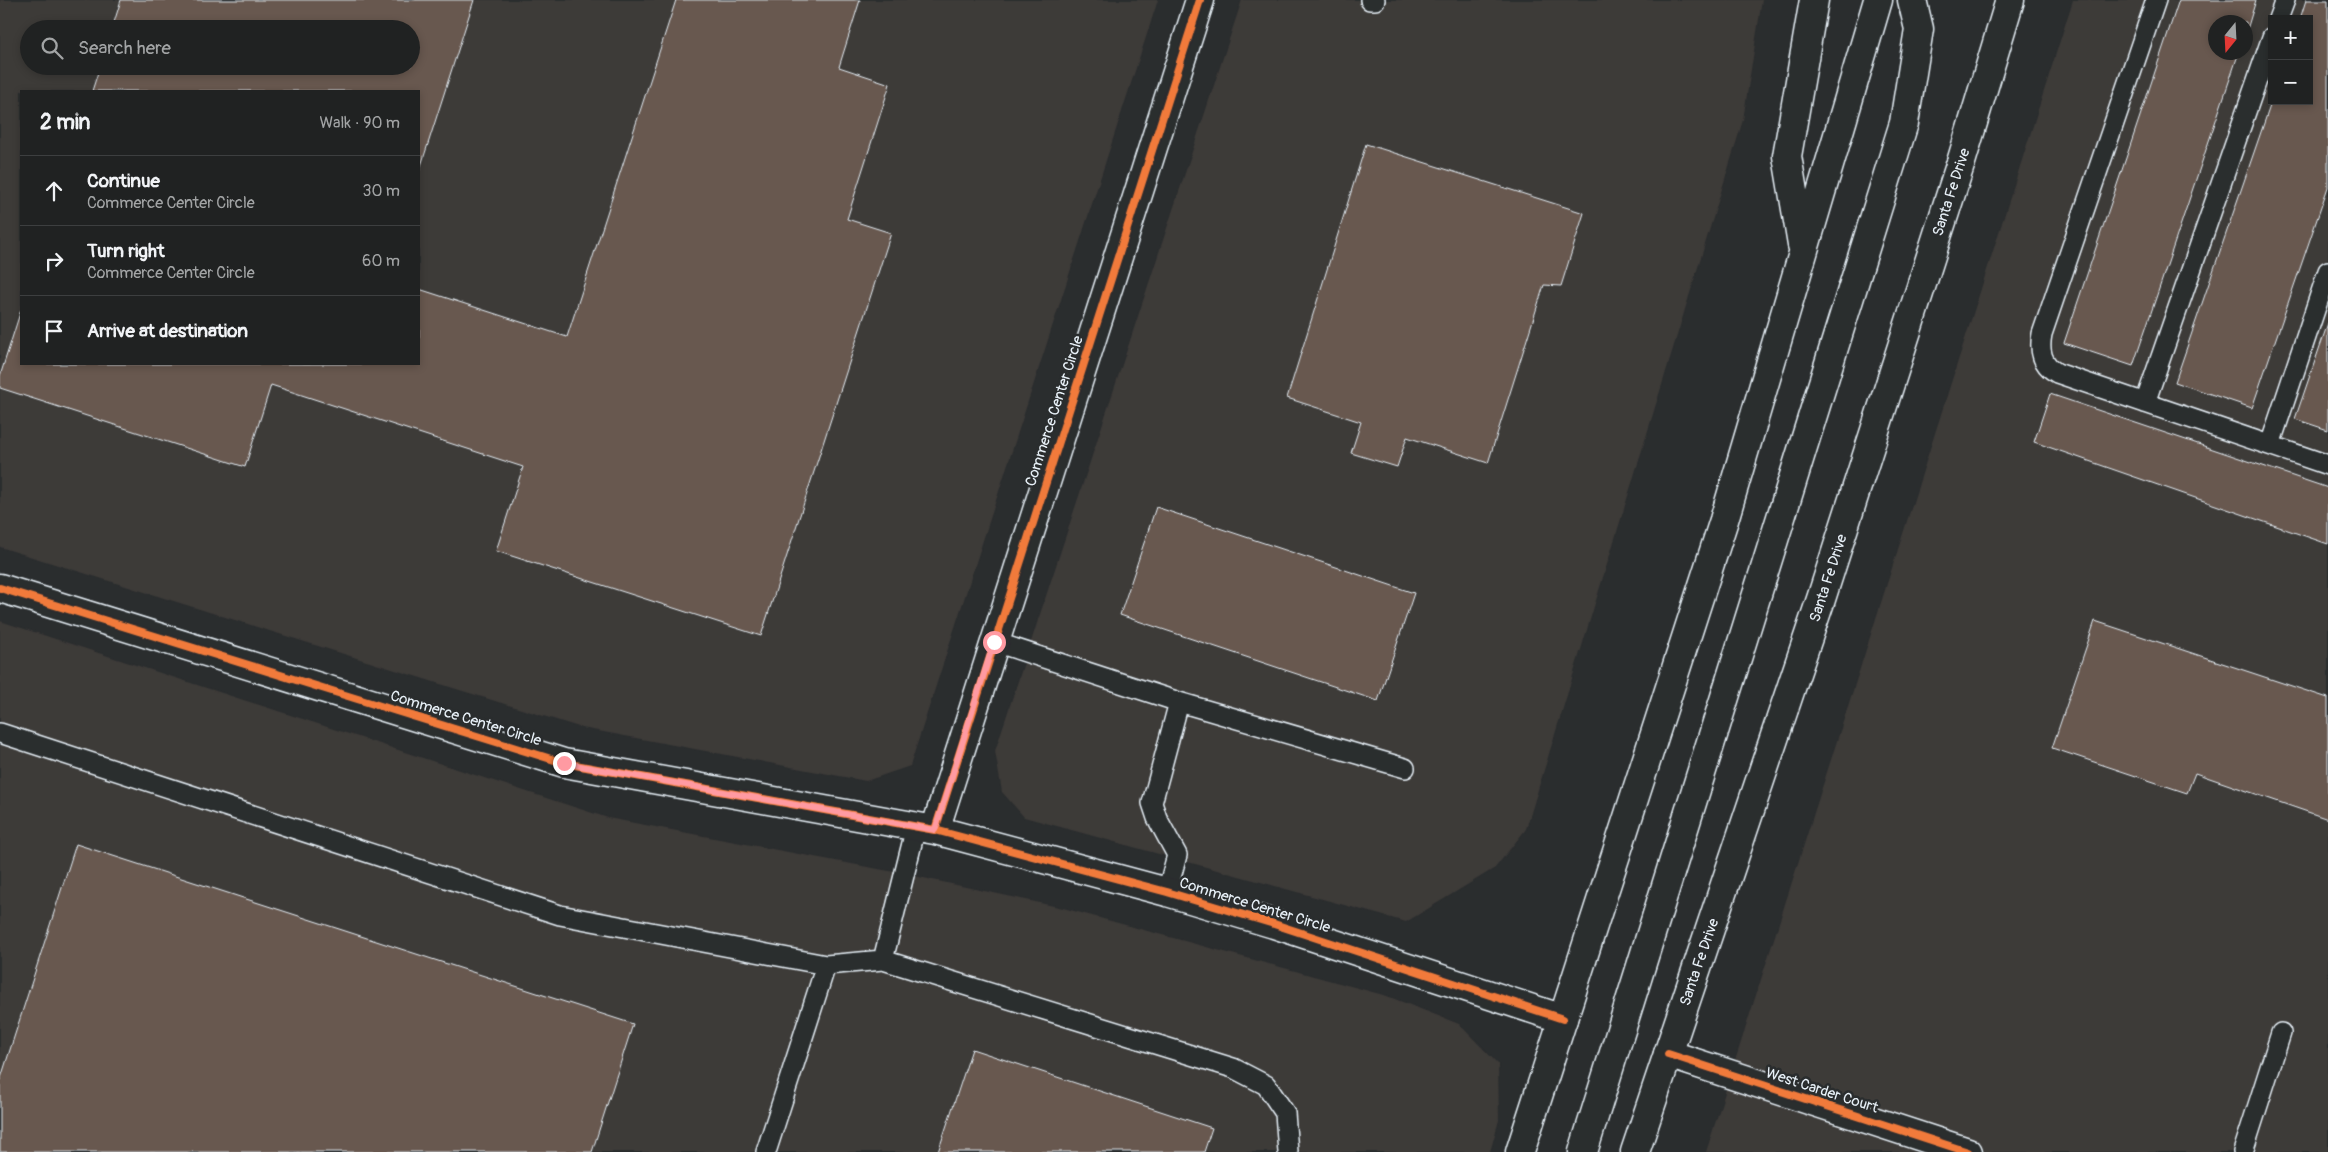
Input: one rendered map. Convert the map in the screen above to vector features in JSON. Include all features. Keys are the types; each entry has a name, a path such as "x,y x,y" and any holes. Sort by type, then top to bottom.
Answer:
{"main road":[{"name":"Commerce Center Circle","path":"926,828 994,642 1200,0"},
{"path":"1804,251 1787,156 1814,0"},
{"path":"1520,1152 1724,520 1878,0"},
{"path":"1582,1152 1904,123 1918,29 1912,0"},
{"name":"Santa Fe Drive","path":"1635,1152 1821,599 1962,159 2010,0"},
{"name":"Commerce Center Circle","path":"0,588 564,763 926,828 1167,892 1274,924 1562,1019"},
{"name":"West Carder Court","path":"1668,1054 1968,1152"}],"lane":[{"path":"1370,0 1375,0"},
{"path":"2156,0 2042,334 2040,346 2043,360 2048,368 2057,373 2328,465"},
{"path":"2279,15 2285,0"},
{"path":"2145,403 2268,49"},
{"path":"2270,445 2328,271"},
{"path":"994,642 1180,702 1405,768"},
{"path":"1167,892 1177,855 1157,818 1152,803 1180,702"},
{"path":"0,733 560,915 826,965 883,960 1233,1068 1266,1085 1285,1113 1288,1152"},
{"path":"883,960 926,828"},
{"path":"766,1152 826,965"},
{"path":"2243,1152 2281,1032"}],"shaded area":[{"path":"0,0 1158,0 910,766 866,781 582,728 0,547"},
{"path":"1242,0 1762,0 1743,120 1526,829 1495,868 1406,922 1024,817 1002,792 995,751"},
{"path":"2073,0 2328,0 2328,1152 1706,1152"},
{"path":"0,621 608,818 905,874 1063,908 1387,996 1459,1024 1498,1064 1499,1120 1490,1152 0,1152"}],"building":[{"path":"121,0 474,0 420,169 420,90 92,90 97,75 420,75 420,20 115,20"},
{"path":"676,0 860,0 839,67 890,84 847,219 891,233 761,636 496,551 523,467 271,385 245,467 0,388 0,376 20,313 20,365 420,365 420,289 567,337"},
{"path":"2179,0 2256,0 2251,15 2208,15 2208,60 2236,60 2133,366 2064,343"},
{"path":"2306,0 2328,0 2328,187 2252,408 2175,382 2270,105 2313,105 2313,15 2301,15"},
{"path":"1366,144 1584,213 1561,286 1544,285 1488,463 1407,437 1397,467 1351,453 1361,422 1287,398"},
{"path":"2328,323 2328,430 2295,419"},
{"path":"2050,394 2328,488 2328,544 2034,442"},
{"path":"1156,507 1414,593 1378,701 1120,615"},
{"path":"2095,621 2328,698 2328,819 2195,773 2187,793 2052,748"},
{"path":"76,844 633,1024 592,1152 0,1152 0,1081"},
{"path":"972,1049 1212,1128 1204,1152 938,1152"}],"cycle path":[{"path":"935,830 1200,0"},
{"path":"0,588 564,763 935,830 1167,892 1274,924 1563,1019"},
{"path":"1668,1054 1968,1152"}],"route":[{"path":"564,763 935,830 994,642"}]}
